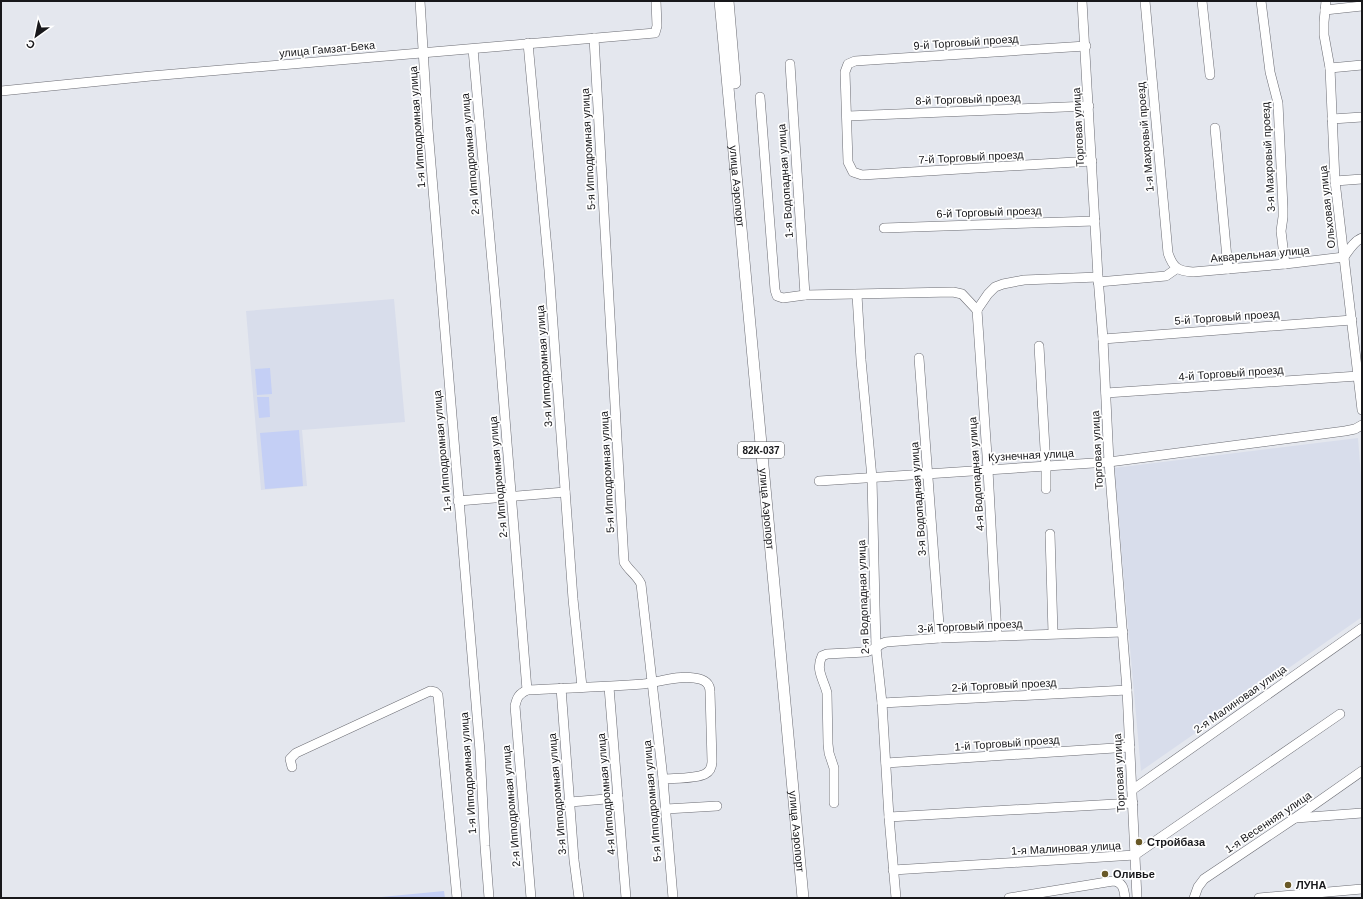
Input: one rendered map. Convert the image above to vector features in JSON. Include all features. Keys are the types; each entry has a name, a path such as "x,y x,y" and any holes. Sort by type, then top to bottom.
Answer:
{"main road":[{"name":"улица Аэропорт","path":"720,1 803,898"},
{"name":"улица Аэропорт","path":"728,1 810,898"}],"street":[{"name":"1-я Ипподромная улица","path":"420,1 428,129 480,751 489,898"},
{"name":"улица Гамзат-Бека","path":"1,91 158,75 655,33 657,26 656,1"},
{"name":"Торговая улица","path":"1082,1 1086,46 1098,279 1104,339 1109,462 1127,690 1137,898"},
{"name":"1-я Махровый проезд","path":"1145,1 1168,253 1171,263 1176,269"},
{"path":"1202,1 1210,76"},
{"name":"3-я Махровый проезд","path":"1260,1 1270,72 1278,103 1283,208 1281,231 1285,264"},
{"path":"1326,5 1362,6"},
{"name":"Ольховая улица","path":"1326,5 1324,35 1330,68 1335,181 1362,410"},
{"name":"5-я Ипподромная улица","path":"594,38 624,562 628,570 638,578 641,584 663,779 673,898"},
{"name":"3-я Ипподромная улица","path":"528,43 549,270 573,599 582,687"},
{"name":"9-й Торговый проезд","path":"848,116 845,72 848,64 855,61 1086,46"},
{"name":"2-я Ипподромная улица","path":"473,49 527,690 520,693 516,698 515,706 531,898"},
{"name":"1-я Водопадная улица","path":"790,64 804,295"},
{"path":"1330,68 1362,65"},
{"path":"760,97 775,290 777,296 783,298 804,295 953,292 962,294 977,310 995,287 1003,284 1024,280 1166,276 1176,269"},
{"name":"8-й Торговый проезд","path":"848,116 1089,106"},
{"name":"7-й Торговый проезд","path":"848,116 848,162 853,172 862,175 1092,161"},
{"path":"1332,119 1362,118"},
{"path":"1215,128 1228,269"},
{"path":"1335,181 1362,179"},
{"name":"6-й Торговый проезд","path":"884,228 1095,221"},
{"path":"1344,257 1351,246 1358,239 1362,238"},
{"name":"Акварельная улица","path":"1176,269 1185,272 1193,272 1344,257"},
{"name":"2-я Водопадная улица","path":"858,295 872,478 876,648 882,703 896,898"},
{"name":"4-я Водопадная улица","path":"977,310 997,636"},
{"name":"5-й Торговый проезд","path":"1104,339 1352,320"},
{"path":"1039,346 1046,489"},
{"name":"3-я Водопадная улица","path":"920,358 940,638"},
{"name":"4-й Торговый проезд","path":"1106,393 1358,376"},
{"name":"Кузнечная улица","path":"819,481 1109,462 1345,432 1362,425"},
{"path":"458,501 565,492"},
{"path":"1050,534 1053,633"},
{"name":"2-я Малиновая улица","path":"1132,790 1362,628"},
{"name":"3-й Торговый проезд","path":"834,802 834,768 829,753 828,744 827,693 826,687 821,678 820,661 822,656 827,654 866,652 886,642 1053,633 1123,632"},
{"path":"527,690 609,687 652,683 683,677 692,677 707,682 710,686 711,768 706,774 698,776 663,779"},
{"name":"4-я Ипподромная улица","path":"609,687 626,898"},
{"name":"3-я Ипподромная улица","path":"561,688 579,898"},
{"name":"2-й Торговый проезд","path":"882,703 1127,690"},
{"path":"292,767 290,759 296,753 430,691 435,692 438,695 457,898"},
{"name":"1-я Малиновая улица","path":"893,870 1135,855 1340,714"},
{"name":"1-й Торговый проезд","path":"886,763 1130,747"},
{"name":"1-я Весенняя улица","path":"1194,898 1198,887 1204,879 1362,771"},
{"path":"570,802 618,798"},
{"path":"889,817 1133,803"},
{"path":"666,809 717,806"},
{"path":"1295,818 1362,813"},
{"path":"1009,898 1113,881 1118,882 1123,886 1125,898"},
{"path":"1259,898 1362,889"}],"shaded area":[{"path":"394,299 405,422 302,430 307,486 261,490 246,311"},
{"path":"270,368 272,394 257,395 255,369"},
{"path":"257,397 269,397 270,417 259,418"},
{"path":"299,430 303,486 265,489 260,433"},
{"path":"1358,438 1362,489 1362,617 1141,771 1114,468"},
{"path":"444,891 445,898 371,898"}],"place":[{"name":"Стройбаза","path":"1139,842"},
{"name":"Оливье","path":"1105,874"},
{"name":"ЛУНА","path":"1288,885"}]}
